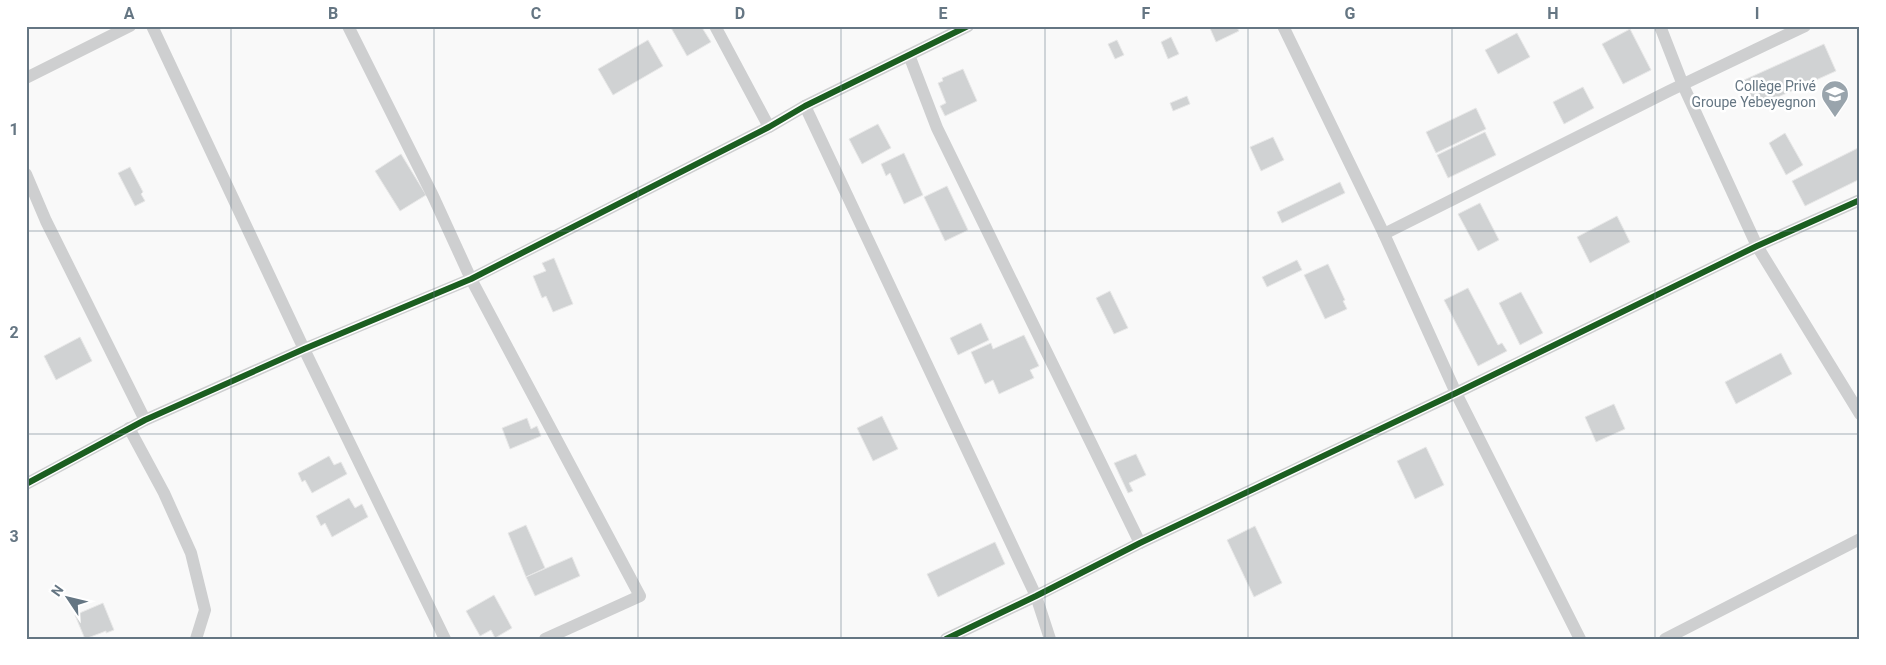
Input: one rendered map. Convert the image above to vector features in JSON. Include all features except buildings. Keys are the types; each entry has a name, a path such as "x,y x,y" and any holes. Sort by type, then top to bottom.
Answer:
{"street":[{"path":"26,78 130,26"},
{"path":"152,26 304,349 445,639"},
{"path":"348,26 433,196 471,279 640,596 545,639"},
{"path":"715,26 769,127"},
{"path":"26,484 145,420 304,349 471,279 769,127 805,106 968,26"},
{"path":"1282,26 1384,234 1456,393 1580,639"},
{"path":"1660,26 1683,85 1757,246 1860,414"},
{"path":"1384,234 1805,26"},
{"path":"909,55 937,128 1140,543"},
{"path":"805,106 1036,596 1050,639"},
{"path":"26,174 46,221 145,420"},
{"path":"946,639 1140,543 1456,393 1757,246 1860,200"},
{"path":"129,428 164,493 191,553 205,610 196,639"},
{"path":"1666,639 1860,540"}],"cycle path":[{"path":"26,484 145,420 304,349 471,279 769,127 805,106 968,26"},
{"path":"946,639 1140,543 1456,393 1757,246 1860,200"}],"place":[{"name":"Collège Privé Groupe Yebeyegnon","path":"1835,118"}]}
